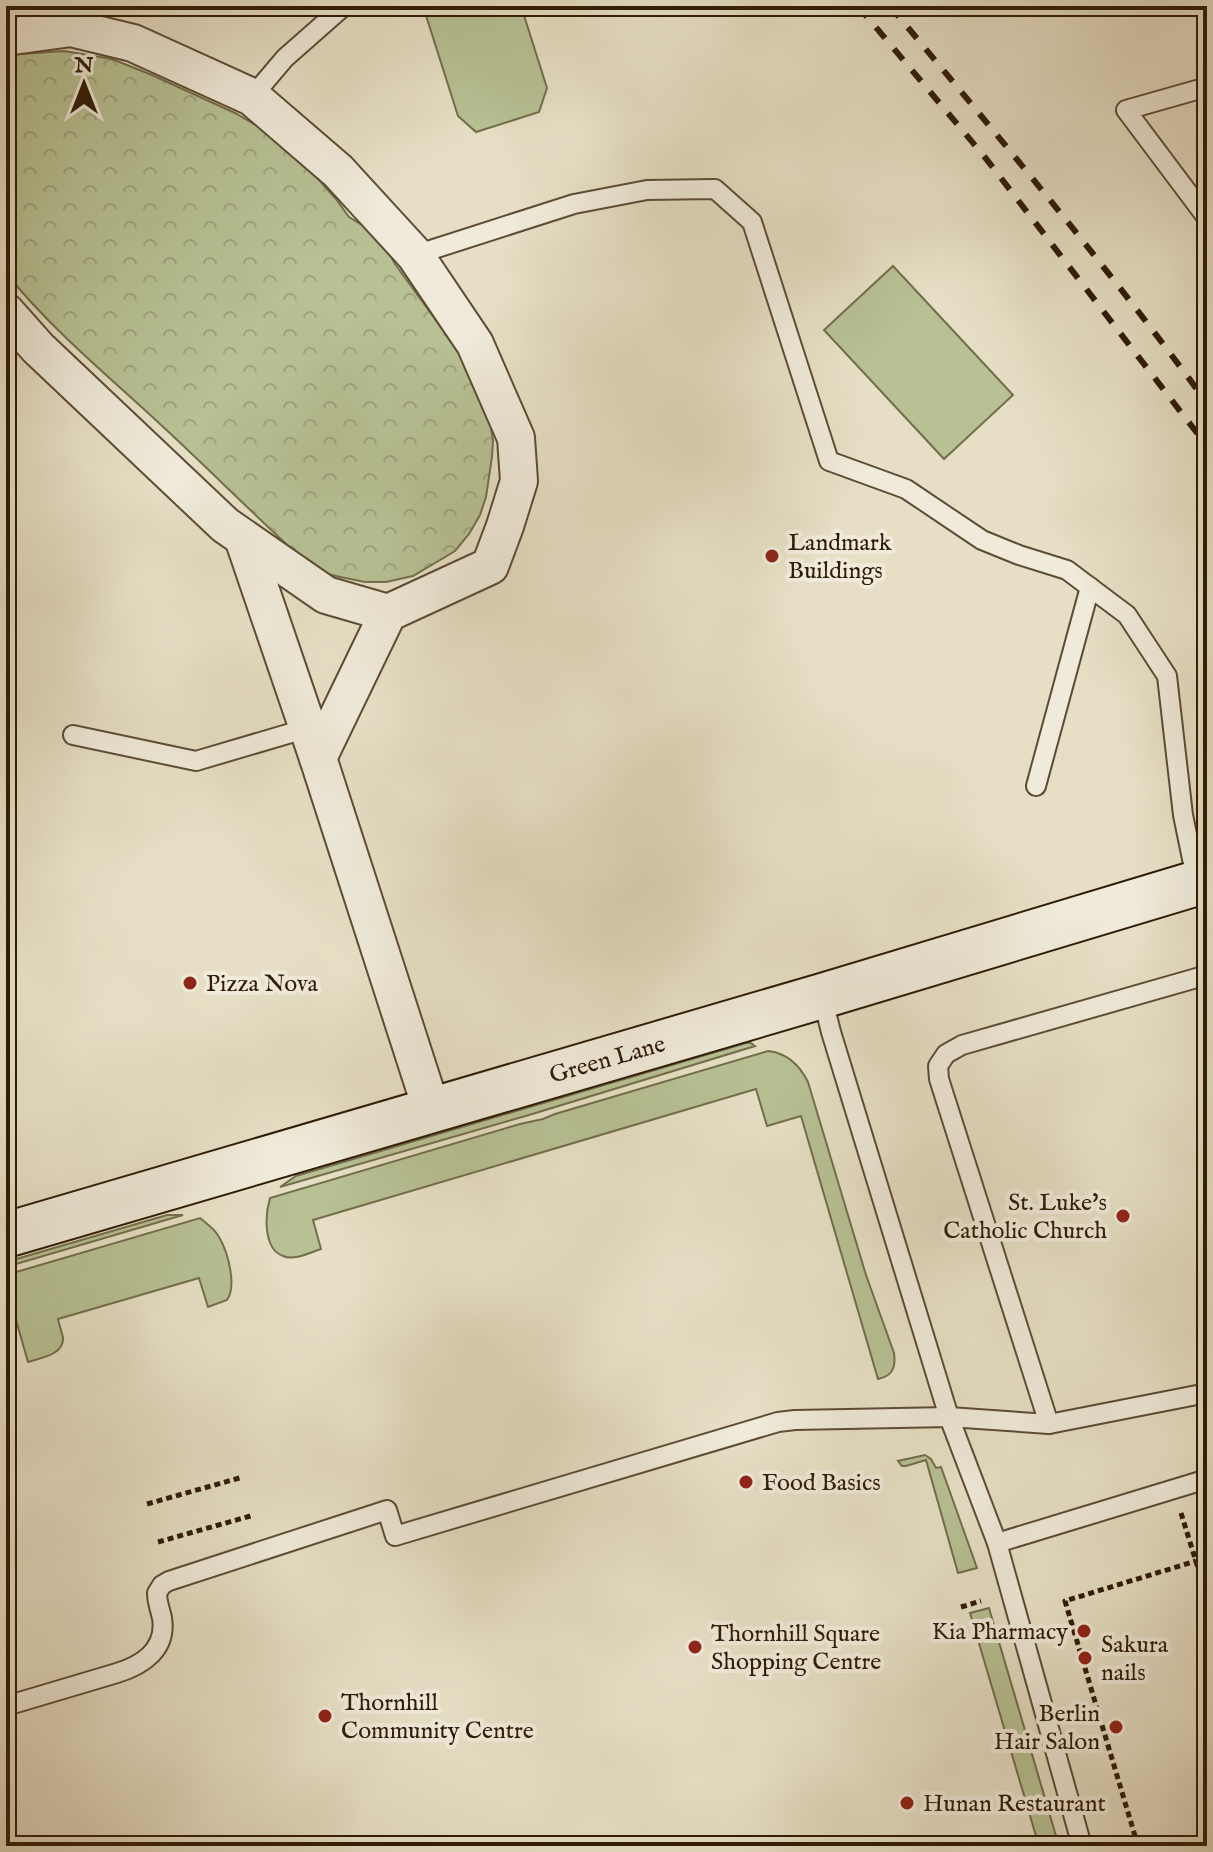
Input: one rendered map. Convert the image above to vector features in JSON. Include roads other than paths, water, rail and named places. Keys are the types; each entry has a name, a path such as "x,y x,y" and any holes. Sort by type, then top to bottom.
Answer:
{"street":[{"path":"6,37 71,28 133,43 252,97 338,171 415,255 475,344 516,438 519,481 490,566 388,613 313,743"},
{"path":"6,312 38,348 225,525 326,595 388,613"},
{"path":"243,538 432,1111"},
{"name":"Green Lane","path":"6,1235 822,996 1202,881"}],"lane":[{"path":"252,97 285,58 344,6"},
{"path":"1207,87 1126,110 1207,218"},
{"path":"415,255 574,204 647,190 715,189 752,222 829,461 906,489 982,540 1067,570 1127,615 1167,676 1183,815 1202,881"},
{"path":"1036,786 1090,587"},
{"path":"73,735 196,761 313,743"},
{"path":"1049,1424 939,1079 938,1066 946,1054 962,1045 1207,975"},
{"path":"822,996 949,1417 997,1543 1082,1846"},
{"path":"6,1706 133,1668 145,1661 155,1651 161,1638 157,1593 169,1581 387,1510 395,1536 778,1422 949,1417 1049,1424 1207,1393"},
{"path":"997,1543 1207,1479"}],"railway":[{"path":"858,6 984,156 1207,446"},
{"path":"890,6 1091,251 1207,403"}],"place":[{"name":"Landmark Buildings","path":"772,556"},
{"name":"Pizza Nova","path":"190,983"},
{"name":"St. Luke's Catholic Church","path":"1123,1216"},
{"name":"Food Basics","path":"746,1482"},
{"name":"Kia Pharmacy","path":"1084,1631"},
{"name":"Thornhill Square Shopping Centre","path":"695,1647"},
{"name":"Sakura nails","path":"1085,1658"},
{"name":"Thornhill Community Centre","path":"325,1716"},
{"name":"Berlin Hair Salon","path":"1116,1727"},
{"name":"Hunan Restaurant","path":"907,1803"}]}
